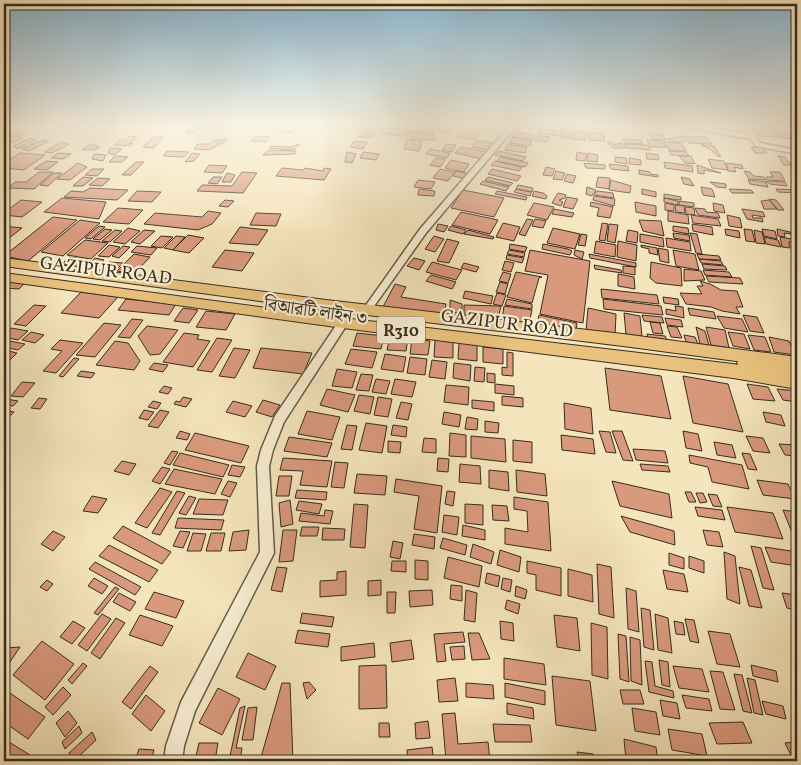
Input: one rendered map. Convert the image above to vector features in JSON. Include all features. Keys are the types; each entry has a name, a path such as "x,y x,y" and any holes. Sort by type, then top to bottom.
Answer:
{"highway":[{"name":"বিআরটি লাইন ৩","path":"740,367 797,368"},
{"path":"740,367 797,375"}],"main road":[{"name":"GAZIPUR ROAD","path":"4,262 367,310 623,340 797,363"},
{"name":"বিআরটি লাইন ৩","path":"4,270 430,327 610,346 740,367"},
{"name":"GAZIPUR ROAD","path":"4,277 343,322 740,367 797,382"}],"street":[{"path":"367,310 423,231 484,161"},
{"path":"173,761 175,746 187,708 267,553 263,466 267,450 279,420 343,322"}],"building":[{"path":"8,161 37,161 24,170 4,168 4,163"},
{"path":"46,161 58,162 47,170 34,169"},
{"path":"110,161 124,161 122,162 109,162"},
{"path":"434,161 445,161 440,167 430,165"},
{"path":"450,161 469,164 464,172 445,168"},
{"path":"495,161 522,167 519,171 491,165"},
{"path":"497,161 517,161 528,163 525,167"},
{"path":"626,161 627,164 615,162"},
{"path":"629,161 641,161 641,165 629,164"},
{"path":"683,161 693,161 695,164 685,163"},
{"path":"709,161 724,161 728,170 712,168"},
{"path":"781,161 788,161 791,165 784,165"},
{"path":"136,162 144,162 131,175 122,175"},
{"path":"664,162 692,166 693,172 665,168"},
{"path":"78,163 87,167 70,180 57,179"},
{"path":"584,163 605,165 605,169 586,168"},
{"path":"726,163 742,165 743,169 734,167 736,172 728,171"},
{"path":"609,164 628,166 629,171 611,169"},
{"path":"209,165 227,166 222,173 204,172"},
{"path":"697,165 721,173 704,170 704,174 698,173"},
{"path":"546,167 555,169 552,176 543,175"},
{"path":"282,168 303,170 305,168 323,171 324,168 331,169 324,180 276,176"},
{"path":"92,169 104,169 97,176 85,175"},
{"path":"440,169 455,172 448,181 433,178"},
{"path":"492,169 521,176 517,181 488,174"},
{"path":"639,170 650,172 650,174 658,175 658,177 639,174"},
{"path":"456,171 470,174 467,179 453,176"},
{"path":"556,171 565,173 562,180 553,179"},
{"path":"744,171 750,172 754,176 764,177 766,180 749,179"},
{"path":"39,172 53,172 34,189 8,188 15,182 26,182"},
{"path":"242,172 257,173 243,193 197,191 202,185 232,186"},
{"path":"770,172 780,172 785,181 768,180 766,177 773,177"},
{"path":"54,173 62,173 48,186 40,185"},
{"path":"227,173 235,175 231,182 222,182"},
{"path":"567,174 576,176 573,183 564,181"},
{"path":"83,177 93,178 83,186 73,186"},
{"path":"213,177 222,177 217,184 208,183"},
{"path":"488,177 513,183 510,186 485,180"},
{"path":"598,177 610,178 609,189 596,187"},
{"path":"681,177 690,179 694,186 684,184"},
{"path":"98,178 110,179 102,186 89,185"},
{"path":"418,180 435,182 431,189 414,187"},
{"path":"611,180 631,186 630,193 609,190"},
{"path":"748,180 766,182 768,187 750,184"},
{"path":"483,181 509,187 506,191 480,184"},
{"path":"766,181 785,182 787,186 770,184"},
{"path":"710,182 726,184 726,188 717,187"},
{"path":"518,185 533,188 532,192 516,189"},
{"path":"587,187 596,190 592,196 586,194"},
{"path":"701,187 712,189 715,197 703,195"},
{"path":"90,188 128,190 117,200 64,197 71,191 83,192"},
{"path":"419,189 435,191 434,196 418,195"},
{"path":"516,189 531,192 530,196 514,192"},
{"path":"642,189 656,192 656,197 642,194"},
{"path":"729,189 751,190 754,193 732,193"},
{"path":"776,189 795,190 797,193 778,192"},
{"path":"463,190 504,198 494,217 451,208"},
{"path":"137,191 161,192 152,202 128,201"},
{"path":"497,191 527,197 526,200 495,194"},
{"path":"534,191 543,193 547,196 546,199 532,196"},
{"path":"597,191 613,193 614,198 594,195"},
{"path":"558,193 566,195 565,198 559,200 563,202 561,206 552,203"},
{"path":"664,194 681,197 681,200 664,198"},
{"path":"594,196 615,199 614,206 593,200"},
{"path":"567,197 578,199 573,209 563,207"},
{"path":"62,198 106,202 99,219 44,212"},
{"path":"664,198 678,201 678,205 664,202"},
{"path":"769,199 776,200 784,210 778,210"},
{"path":"21,200 42,202 22,217 4,215 4,213"},
{"path":"225,200 234,201 228,207 219,206"},
{"path":"769,200 777,209 764,209 761,201"},
{"path":"679,201 694,203 694,207 679,205"},
{"path":"591,202 613,207 610,218 597,216 599,208 590,206"},
{"path":"635,202 656,206 656,216 636,212"},
{"path":"534,203 554,207 547,220 527,215"},
{"path":"665,203 674,205 674,211 665,210"},
{"path":"713,203 723,205 725,213 714,211"},
{"path":"675,205 684,206 685,213 676,212"},
{"path":"685,207 694,208 695,215 686,214"},
{"path":"118,208 143,210 129,224 103,222"},
{"path":"695,208 705,209 706,212 718,213 720,218 698,215"},
{"path":"554,209 574,213 572,217 552,214"},
{"path":"742,209 763,212 765,217 752,215 753,218 762,218 763,222 747,219"},
{"path":"208,211 221,213 212,224 198,230 144,224 155,213 202,217"},
{"path":"668,211 688,215 689,224 668,221"},
{"path":"461,212 498,220 490,234 452,225"},
{"path":"256,213 281,214 276,226 250,225"},
{"path":"691,215 718,219 721,226 693,223"},
{"path":"727,215 740,218 742,228 729,226"},
{"path":"53,217 77,220 28,261 4,256"},
{"path":"527,219 533,220 525,236 519,234"},
{"path":"535,219 546,221 543,228 532,226"},
{"path":"80,220 100,223 63,256 41,252"},
{"path":"639,220 661,221 664,236 643,231"},
{"path":"503,223 520,227 514,241 496,237"},
{"path":"602,223 608,224 605,241 599,240"},
{"path":"438,224 448,226 444,232 436,230"},
{"path":"609,224 618,225 615,243 607,241"},
{"path":"692,224 712,227 713,235 693,231"},
{"path":"4,226 22,228 4,242"},
{"path":"99,226 105,227 91,239 85,238"},
{"path":"451,226 466,230 463,234 448,230"},
{"path":"673,226 688,228 689,234 673,231"},
{"path":"240,227 268,230 258,245 229,243"},
{"path":"128,228 140,231 125,244 113,242"},
{"path":"553,228 580,234 575,249 547,243"},
{"path":"105,229 112,230 100,240 93,239"},
{"path":"725,229 739,231 740,238 726,235"},
{"path":"744,229 752,230 755,242 746,241"},
{"path":"762,229 775,231 777,239 764,236"},
{"path":"777,229 790,232 791,234 784,233 785,237 778,236"},
{"path":"115,230 122,231 110,242 102,241"},
{"path":"144,230 155,231 140,244 131,242"},
{"path":"468,230 494,237 493,239 464,234"},
{"path":"628,230 638,232 637,243 626,241"},
{"path":"754,230 762,232 765,244 756,243"},
{"path":"673,233 689,235 690,241 674,238"},
{"path":"690,233 697,234 702,254 696,253"},
{"path":"581,234 587,235 585,246 578,245"},
{"path":"640,234 663,238 664,247 640,242"},
{"path":"188,235 204,238 189,253 173,250"},
{"path":"161,236 173,237 162,248 151,246"},
{"path":"176,236 185,237 173,250 164,248"},
{"path":"434,236 444,239 435,252 425,249"},
{"path":"764,237 778,240 781,247 766,244"},
{"path":"780,237 792,239 793,242 789,242 790,248 782,247"},
{"path":"666,238 690,242 691,251 667,247"},
{"path":"447,239 459,242 449,263 437,261"},
{"path":"85,240 108,243 91,259 67,255"},
{"path":"596,241 616,245 615,257 594,253"},
{"path":"618,241 637,245 636,261 617,257"},
{"path":"510,244 527,247 525,252 509,249"},
{"path":"543,244 572,251 570,255 542,249"},
{"path":"109,245 120,247 109,257 98,256"},
{"path":"641,245 657,248 658,255 649,253 649,249 641,247"},
{"path":"123,246 130,247 119,258 112,256"},
{"path":"137,246 157,248 151,255 131,252"},
{"path":"658,248 668,250 669,263 660,261"},
{"path":"225,250 254,253 242,271 212,267"},
{"path":"509,250 525,253 524,257 507,254"},
{"path":"530,250 590,261 583,323 540,314 548,275 525,271"},
{"path":"575,250 584,252 582,259 574,255"},
{"path":"673,250 695,254 699,270 676,266"},
{"path":"134,254 150,257 134,274 117,271"},
{"path":"589,254 636,263 636,267 590,258"},
{"path":"697,254 719,256 721,260 699,259"},
{"path":"507,255 524,258 522,263 506,259"},
{"path":"69,257 88,260 80,267 62,264"},
{"path":"95,258 104,260 97,268 87,266"},
{"path":"414,258 425,261 419,270 407,266"},
{"path":"699,259 721,261 723,265 701,263"},
{"path":"505,261 514,263 511,272 502,270"},
{"path":"109,262 123,263 116,270 103,268"},
{"path":"432,262 462,270 456,280 426,272"},
{"path":"651,262 681,268 682,286 656,283 650,278"},
{"path":"464,263 479,267 476,272 461,268"},
{"path":"702,264 725,266 727,270 704,269"},
{"path":"594,265 621,270 622,273 595,269"},
{"path":"623,266 635,267 635,275 623,273"},
{"path":"684,269 701,271 705,280 684,281"},
{"path":"703,270 729,272 732,277 705,275"},
{"path":"503,272 511,274 508,283 499,281"},
{"path":"516,272 542,277 539,278 532,303 507,297"},
{"path":"618,274 634,277 635,289 618,286"},
{"path":"431,275 456,282 452,289 426,281"},
{"path":"706,276 740,278 743,284 709,282"},
{"path":"11,281 26,282 19,289 4,288"},
{"path":"700,281 721,290 737,291 743,307 736,307 740,314 711,307 686,304 680,293 702,294 697,286 703,286"},
{"path":"500,282 508,284 505,294 496,292"},
{"path":"395,284 406,287 401,297 446,304 444,314 383,307"},
{"path":"601,289 657,295 659,304 602,298"},
{"path":"465,291 493,296 491,304 463,298"},
{"path":"81,292 118,297 99,318 61,313"},
{"path":"497,293 506,295 502,306 493,304"},
{"path":"663,297 678,299 679,305 664,303"},
{"path":"126,299 176,304 169,315 118,310"},
{"path":"507,299 532,304 532,309 505,305"},
{"path":"603,299 661,306 663,315 604,309"},
{"path":"450,300 462,304 462,313 450,312"},
{"path":"34,305 46,306 26,326 14,324"},
{"path":"464,305 501,306 498,319 464,314"},
{"path":"504,306 532,310 529,324 502,320"},
{"path":"675,306 683,307 684,318 666,314 666,309 676,311"},
{"path":"183,308 198,310 189,323 174,321"},
{"path":"588,308 616,314 615,336 586,331"},
{"path":"688,308 714,312 716,319 690,315"},
{"path":"206,311 235,314 226,330 196,327"},
{"path":"624,313 640,316 642,337 626,334"},
{"path":"539,315 577,323 576,331 537,325"},
{"path":"642,315 662,317 664,323 644,321"},
{"path":"743,315 757,317 764,333 750,331"},
{"path":"717,316 742,319 748,332 724,328"},
{"path":"665,318 681,320 683,327 667,325"},
{"path":"132,319 143,320 130,338 118,337"},
{"path":"650,322 660,323 663,334 653,333"},
{"path":"104,323 121,325 95,357 76,355"},
{"path":"147,326 178,330 160,354 150,355 138,336"},
{"path":"667,326 677,327 682,338 671,337"},
{"path":"696,327 705,331 709,345 700,344"},
{"path":"706,327 725,330 729,348 711,345"},
{"path":"11,328 28,331 18,340 4,337 4,334"},
{"path":"31,332 44,335 35,343 22,340"},
{"path":"728,332 744,334 750,349 733,346"},
{"path":"184,333 199,335 197,339 210,341 193,367 163,362"},
{"path":"357,333 384,336 381,349 353,346"},
{"path":"647,334 665,336 667,340 648,339"},
{"path":"684,335 695,337 698,344 686,342"},
{"path":"748,335 765,337 771,352 754,350"},
{"path":"390,337 408,338 406,351 387,350"},
{"path":"769,337 789,341 795,355 774,352"},
{"path":"217,338 232,340 212,372 197,370"},
{"path":"412,339 430,341 428,355 410,354"},
{"path":"4,340 25,344 18,350 4,347"},
{"path":"60,340 83,343 56,373 43,371 62,351 51,349"},
{"path":"435,340 453,341 453,358 434,357"},
{"path":"115,341 128,343 140,361 134,370 96,365"},
{"path":"459,342 477,343 477,361 458,359"},
{"path":"483,347 503,349 503,364 483,362"},
{"path":"234,348 250,350 235,378 219,376"},
{"path":"261,348 312,353 303,374 253,368"},
{"path":"351,349 377,352 372,368 345,364"},
{"path":"4,350 17,353 10,360 4,359"},
{"path":"507,352 513,353 513,376 502,375 502,367 507,368"},
{"path":"385,354 406,357 403,372 381,369"},
{"path":"410,357 427,359 425,375 407,373"},
{"path":"74,358 79,359 63,377 59,376"},
{"path":"432,360 447,362 445,379 429,377"},
{"path":"154,363 168,365 163,372 149,369"},
{"path":"454,363 471,365 470,381 453,378"},
{"path":"475,367 485,368 484,382 474,381"},
{"path":"605,368 661,376 671,419 610,410"},
{"path":"337,369 357,372 352,388 332,386"},
{"path":"81,371 95,373 91,378 77,376"},
{"path":"487,373 495,374 495,383 487,382"},
{"path":"361,374 373,375 369,391 356,390"},
{"path":"683,376 728,384 743,432 693,423"},
{"path":"376,379 390,381 386,394 372,392"},
{"path":"395,379 416,382 412,397 391,394"},
{"path":"22,382 35,383 23,397 11,396"},
{"path":"495,384 514,386 514,395 495,393"},
{"path":"747,384 768,387 775,401 753,399"},
{"path":"446,385 469,387 468,405 444,402"},
{"path":"164,386 172,388 168,394 159,392"},
{"path":"327,389 355,395 348,412 320,405"},
{"path":"777,389 797,391 797,402 783,400"},
{"path":"359,395 374,397 370,414 354,411"},
{"path":"502,396 523,398 523,407 502,405"},
{"path":"183,397 192,399 186,407 174,404 176,401 180,402"},
{"path":"378,397 392,399 388,417 374,415"},
{"path":"39,398 47,399 40,409 31,408"},
{"path":"6,399 18,401 13,406 4,405"},
{"path":"263,400 280,405 272,417 256,412"},
{"path":"472,400 494,402 494,411 472,408"},
{"path":"153,401 161,403 157,409 148,407"},
{"path":"233,401 252,406 245,417 226,412"},
{"path":"401,402 412,404 408,420 396,418"},
{"path":"564,403 591,408 593,434 565,429"},
{"path":"4,410 14,412 6,420 4,419"},
{"path":"144,410 154,412 148,420 139,418"},
{"path":"160,410 169,412 158,428 148,426"},
{"path":"307,411 340,417 332,440 298,434"},
{"path":"444,412 461,415 459,427 442,424"},
{"path":"763,412 781,415 785,426 766,422"},
{"path":"467,417 478,419 477,430 465,429"},
{"path":"485,421 499,423 498,433 485,432"},
{"path":"366,423 387,426 382,453 359,450"},
{"path":"347,425 357,426 352,450 341,449"},
{"path":"393,425 407,427 406,437 391,435"},
{"path":"180,431 190,434 187,440 176,438"},
{"path":"599,431 610,432 616,453 606,452"},
{"path":"612,431 622,431 633,461 623,460"},
{"path":"683,431 698,434 702,451 686,448"},
{"path":"195,433 249,446 241,463 185,450"},
{"path":"450,433 466,435 466,457 449,456"},
{"path":"561,435 593,439 595,454 562,450"},
{"path":"471,436 505,439 506,462 471,458"},
{"path":"746,436 763,438 770,453 753,451"},
{"path":"289,437 332,443 327,457 284,451"},
{"path":"424,438 436,439 436,453 422,452"},
{"path":"513,440 532,442 532,463 513,461"},
{"path":"388,441 401,442 400,453 388,452"},
{"path":"714,442 732,445 736,458 717,455"},
{"path":"779,444 797,445 797,456 785,455"},
{"path":"633,449 665,451 668,463 636,460"},
{"path":"172,451 178,452 170,465 164,463"},
{"path":"180,453 229,465 223,477 173,465"},
{"path":"742,453 750,454 757,470 748,469"},
{"path":"689,455 742,465 749,489 712,482 708,467 690,463"},
{"path":"283,458 332,461 327,487 300,485 303,471 280,470"},
{"path":"438,458 449,459 448,472 437,471"},
{"path":"122,461 136,464 129,475 114,471"},
{"path":"335,462 348,463 344,488 331,487"},
{"path":"460,464 480,466 481,484 459,482"},
{"path":"640,464 668,466 670,472 642,470"},
{"path":"232,465 245,467 240,477 228,475"},
{"path":"162,467 170,469 160,484 152,481"},
{"path":"174,469 222,479 215,494 165,484"},
{"path":"489,470 508,472 509,491 489,488"},
{"path":"516,470 545,474 547,496 517,492"},
{"path":"357,474 387,476 385,495 354,493"},
{"path":"279,476 292,476 289,496 276,496"},
{"path":"396,479 442,486 437,533 414,529 419,496 394,492"},
{"path":"757,480 788,484 795,499 763,495"},
{"path":"228,481 237,483 230,497 221,494"},
{"path":"612,481 669,494 672,518 620,506"},
{"path":"160,488 172,492 147,528 135,523"},
{"path":"297,490 327,492 326,500 295,498"},
{"path":"177,491 185,493 160,535 152,533"},
{"path":"447,491 455,492 453,506 445,504"},
{"path":"685,492 691,492 696,502 689,502"},
{"path":"696,493 703,493 707,502 700,503"},
{"path":"708,494 717,495 722,507 713,506"},
{"path":"92,496 107,499 98,513 83,511"},
{"path":"189,496 196,498 186,515 179,513"},
{"path":"514,497 548,502 551,551 505,544 505,528 528,532 527,511 514,509"},
{"path":"199,499 228,500 223,515 193,514"},
{"path":"290,500 293,524 281,527 279,503"},
{"path":"299,501 322,504 319,514 296,510"},
{"path":"354,504 368,505 365,548 350,547"},
{"path":"465,504 483,505 483,525 465,523"},
{"path":"492,505 507,506 509,521 493,520"},
{"path":"695,507 722,510 725,520 698,516"},
{"path":"727,507 773,513 783,539 735,532"},
{"path":"325,510 333,511 330,524 299,521 301,513 324,516"},
{"path":"783,510 797,512 797,540 795,540"},
{"path":"444,515 459,517 457,535 442,532"},
{"path":"621,516 674,531 675,545 630,532"},
{"path":"178,518 224,520 221,530 175,528"},
{"path":"463,525 485,530 485,540 462,536"},
{"path":"123,526 171,552 162,564 113,538"},
{"path":"302,527 319,527 317,536 300,536"},
{"path":"323,528 345,529 344,540 322,540"},
{"path":"249,530 246,550 229,551 233,532"},
{"path":"283,530 297,530 293,561 279,562"},
{"path":"703,530 719,532 723,547 707,545"},
{"path":"53,531 65,537 53,551 41,544"},
{"path":"180,531 190,532 183,548 173,546"},
{"path":"193,533 206,534 201,551 187,551"},
{"path":"211,533 225,533 221,551 206,551"},
{"path":"414,534 435,537 434,549 412,545"},
{"path":"443,538 467,545 465,555 440,548"},
{"path":"393,541 403,543 400,559 390,557"},
{"path":"473,544 494,552 491,564 470,557"},
{"path":"109,545 158,570 149,582 99,556"},
{"path":"751,546 761,548 774,590 763,588"},
{"path":"765,547 797,552 797,566 771,562"},
{"path":"500,550 521,557 519,572 497,565"},
{"path":"724,552 735,556 740,604 727,599"},
{"path":"669,553 684,558 684,569 669,565"},
{"path":"689,556 704,561 704,573 689,568"},
{"path":"448,557 482,566 479,587 444,578"},
{"path":"415,560 428,561 428,580 415,579"},
{"path":"392,561 406,561 406,572 391,571"},
{"path":"527,561 561,568 561,596 536,590 536,575 527,573"},
{"path":"95,562 141,587 135,595 89,569"},
{"path":"597,564 611,567 614,618 599,614"},
{"path":"277,567 287,568 282,592 271,590"},
{"path":"739,567 751,570 762,608 749,606"},
{"path":"568,569 592,575 593,602 568,596"},
{"path":"663,570 684,574 688,592 667,589"},
{"path":"346,571 346,595 320,597 320,581 337,580 337,572"},
{"path":"487,573 500,576 498,587 485,583"},
{"path":"94,578 108,586 102,594 88,586"},
{"path":"503,578 512,580 510,592 501,589"},
{"path":"47,580 53,584 47,591 40,587"},
{"path":"381,580 381,595 368,596 368,581"},
{"path":"451,585 462,586 462,601 450,599"},
{"path":"516,586 527,590 525,599 515,596"},
{"path":"115,587 119,589 98,615 94,613"},
{"path":"626,588 636,591 639,632 628,629"},
{"path":"432,590 433,605 410,607 409,591"},
{"path":"466,590 477,593 475,622 464,620"},
{"path":"154,592 184,601 176,618 145,609"},
{"path":"387,592 396,592 395,613 387,613"},
{"path":"119,593 136,602 130,611 113,602"},
{"path":"782,593 797,595 797,610 787,608"},
{"path":"507,600 520,604 518,614 505,609"},
{"path":"641,608 650,610 654,650 644,647"},
{"path":"302,613 334,617 332,627 300,623"},
{"path":"102,614 111,619 87,651 78,645"},
{"path":"655,614 668,618 672,653 658,650"},
{"path":"140,615 173,626 162,646 129,635"},
{"path":"554,615 577,618 580,651 557,647"},
{"path":"116,618 125,623 100,659 91,653"},
{"path":"685,619 694,620 699,643 690,641"},
{"path":"73,621 85,628 72,644 60,637"},
{"path":"500,621 513,623 514,641 501,639"},
{"path":"674,621 683,623 685,635 676,634"},
{"path":"591,623 607,627 608,679 592,675"},
{"path":"298,630 330,634 328,647 295,643"},
{"path":"708,631 730,634 740,667 717,664"},
{"path":"463,632 465,642 444,644 446,661 437,662 434,634"},
{"path":"468,633 479,633 490,659 472,660"},
{"path":"618,634 626,636 629,682 620,679"},
{"path":"630,637 640,640 642,685 631,681"},
{"path":"411,640 414,659 392,662 390,643"},
{"path":"42,641 74,664 45,700 13,675"},
{"path":"374,643 375,657 341,661 341,647"},
{"path":"464,646 465,659 452,660 450,647"},
{"path":"20,647 4,671 4,648"},
{"path":"248,653 276,666 265,690 236,677"},
{"path":"504,658 544,664 546,685 504,679"},
{"path":"659,660 668,662 670,687 662,685"},
{"path":"645,661 652,662 655,686 673,691 674,698 649,692"},
{"path":"83,663 87,666 72,684 68,680"},
{"path":"386,665 387,708 359,709 359,666"},
{"path":"751,665 776,671 778,682 753,676"},
{"path":"150,666 158,672 131,709 122,702"},
{"path":"673,666 702,669 709,692 679,688"},
{"path":"710,671 723,672 735,710 720,709"},
{"path":"734,674 742,675 752,713 743,711"},
{"path":"552,676 590,681 596,731 556,725"},
{"path":"455,678 458,701 439,702 437,680"},
{"path":"747,678 755,680 763,715 754,713"},
{"path":"309,682 316,690 307,699 303,683"},
{"path":"282,683 290,683 293,761 260,761"},
{"path":"466,683 493,685 494,699 466,697"},
{"path":"505,683 545,691 545,705 505,697"},
{"path":"63,687 71,695 53,715 45,707"},
{"path":"218,688 240,699 222,735 199,723"},
{"path":"620,690 640,690 644,704 623,704"},
{"path":"7,691 45,717 28,739 4,722 4,696"},
{"path":"146,695 165,711 151,731 132,714"},
{"path":"682,695 709,699 712,711 686,708"},
{"path":"660,700 677,703 680,719 663,716"},
{"path":"762,701 783,706 786,719 766,714"},
{"path":"507,703 533,708 534,719 507,714"},
{"path":"245,706 236,748 242,748 240,761 229,761 240,708"},
{"path":"257,707 253,740 242,740 248,708"},
{"path":"632,708 656,712 660,735 635,731"},
{"path":"68,711 77,723 65,737 56,723"},
{"path":"455,713 458,744 488,742 490,761 446,761 442,714"},
{"path":"428,721 430,738 416,739 415,723"},
{"path":"743,722 752,743 717,744 709,723"},
{"path":"379,723 389,723 390,737 379,737"},
{"path":"493,724 530,725 532,742 495,742"},
{"path":"79,726 82,733 65,749 62,742"},
{"path":"668,729 702,734 707,756 672,750"},
{"path":"92,732 96,740 74,761 69,753"},
{"path":"624,739 656,747 658,761 626,761"},
{"path":"9,742 30,755 26,761 4,761 4,750"},
{"path":"797,742 797,761 794,761 785,743"},
{"path":"199,743 218,743 215,761 195,761"},
{"path":"432,747 434,761 408,761 407,750"},
{"path":"139,749 154,750 151,761 135,761"},
{"path":"577,752 593,754 594,761 579,761"}]}
